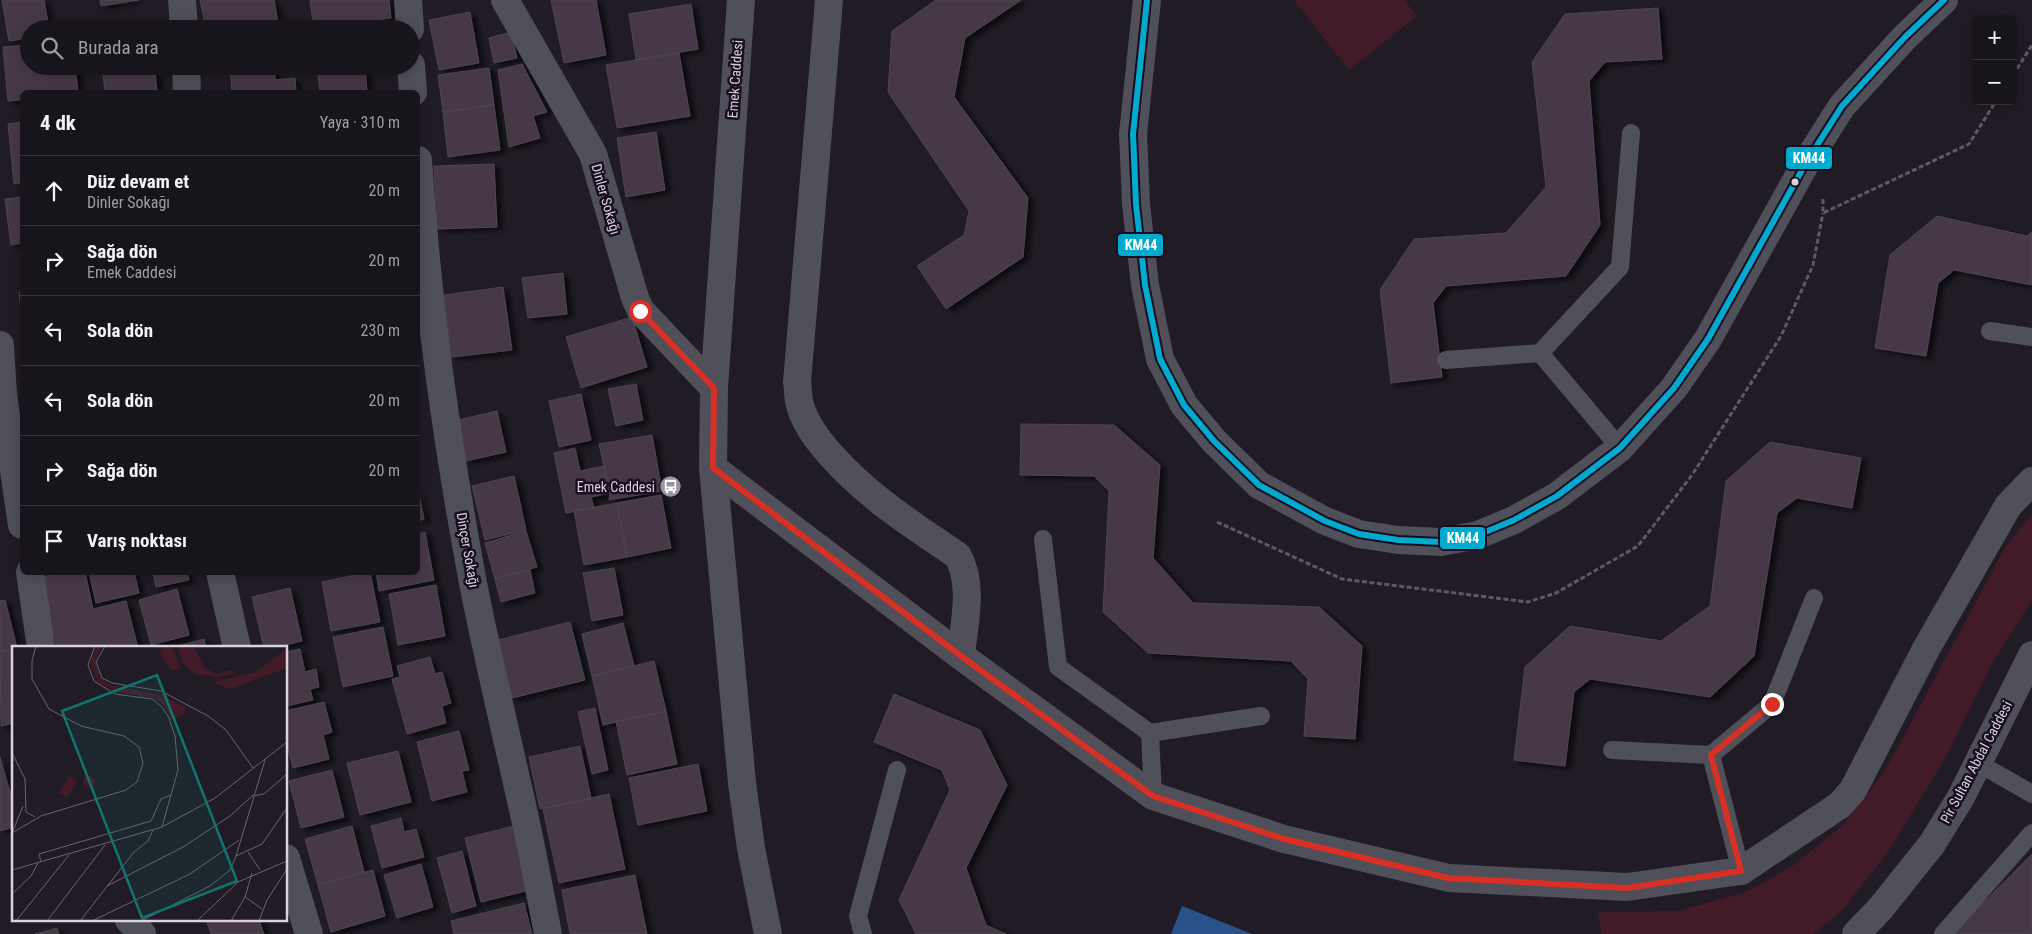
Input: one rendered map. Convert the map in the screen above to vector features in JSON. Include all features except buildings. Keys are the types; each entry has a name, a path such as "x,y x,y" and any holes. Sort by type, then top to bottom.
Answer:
{"street":[{"path":"182,0 183,20"},
{"path":"408,0 409,20"},
{"name":"Dinler Sokağı","path":"505,0 593,154 640,311 714,388"},
{"name":"Emek Caddesi","path":"741,0 714,388 713,468 742,782 751,848 768,934"},
{"path":"829,0 797,382 799,402 806,421 816,438 853,479 883,505 958,556 965,568 968,583 961,656"},
{"path":"1147,0 1133,134 1136,204 1145,285 1160,359 1184,405 1214,441 1259,484 1325,521 1359,534 1398,540 1441,542 1478,535 1514,520 1557,496 1620,448 1674,388 1708,339 1807,161 1842,106 1905,37 1944,0"},
{"path":"186,75 187,90"},
{"path":"412,75 413,90"},
{"name":"Dinçer Sokağı","path":"420,187 426,267 448,433 472,573 548,934"},
{"path":"0,345 3,395 20,511"},
{"path":"713,468 961,656 1153,796 1284,839 1448,878 1627,888 1741,871 1840,805 1853,790 1926,649 2008,506 2032,481"},
{"path":"30,575 41,646"},
{"path":"221,575 238,646"},
{"name":"Pir Sultan Abdal Caddesi","path":"1856,934 1880,909 1932,844 1961,798 2032,655"},
{"path":"288,865 309,934"},
{"path":"131,922 142,934"}],"lane":[{"path":"1446,360 1540,353 1620,268 1631,133"},
{"path":"1990,331 2032,337"},
{"path":"1540,353 1620,448"},
{"path":"1043,539 1058,667 1150,733 1260,716"},
{"path":"1612,750 1711,755 1772,704 1814,598"},
{"path":"1150,733 1153,796"},
{"path":"1711,755 1741,871"},
{"path":"1978,763 2032,794"},
{"path":"863,934 858,916 897,770"},
{"path":"1944,934 2032,833"}],"path":[{"path":"2017,69 2032,45"},
{"path":"1823,193 1823,213 1969,144 1993,105"}],"shaded area":[{"path":"1294,0 1404,0 1417,16 1349,70"},
{"path":"2032,514 2032,600 1993,662 1947,755 1888,852 1843,909 1814,934 1601,934 1598,912 1678,911 1746,892 1791,867 1842,826 1885,771 2006,546"}],"water":[{"path":"1182,906 1252,934 1171,934"}],"transit line":[{"name":"KM44","path":"1147,0 1133,134 1136,204 1145,285 1160,359 1184,405 1214,441 1259,485 1325,521 1359,534 1398,540 1441,542 1478,535 1514,520 1557,496 1620,448 1674,388 1708,339 1807,161 1842,106 1905,37 1944,0"}],"place":[{"name":"Emek Caddesi","path":"671,487"}],"route":[{"path":"640,311 714,388 713,468 961,656 1153,796 1284,839 1448,878 1627,888 1741,871 1711,755 1772,704"}]}
